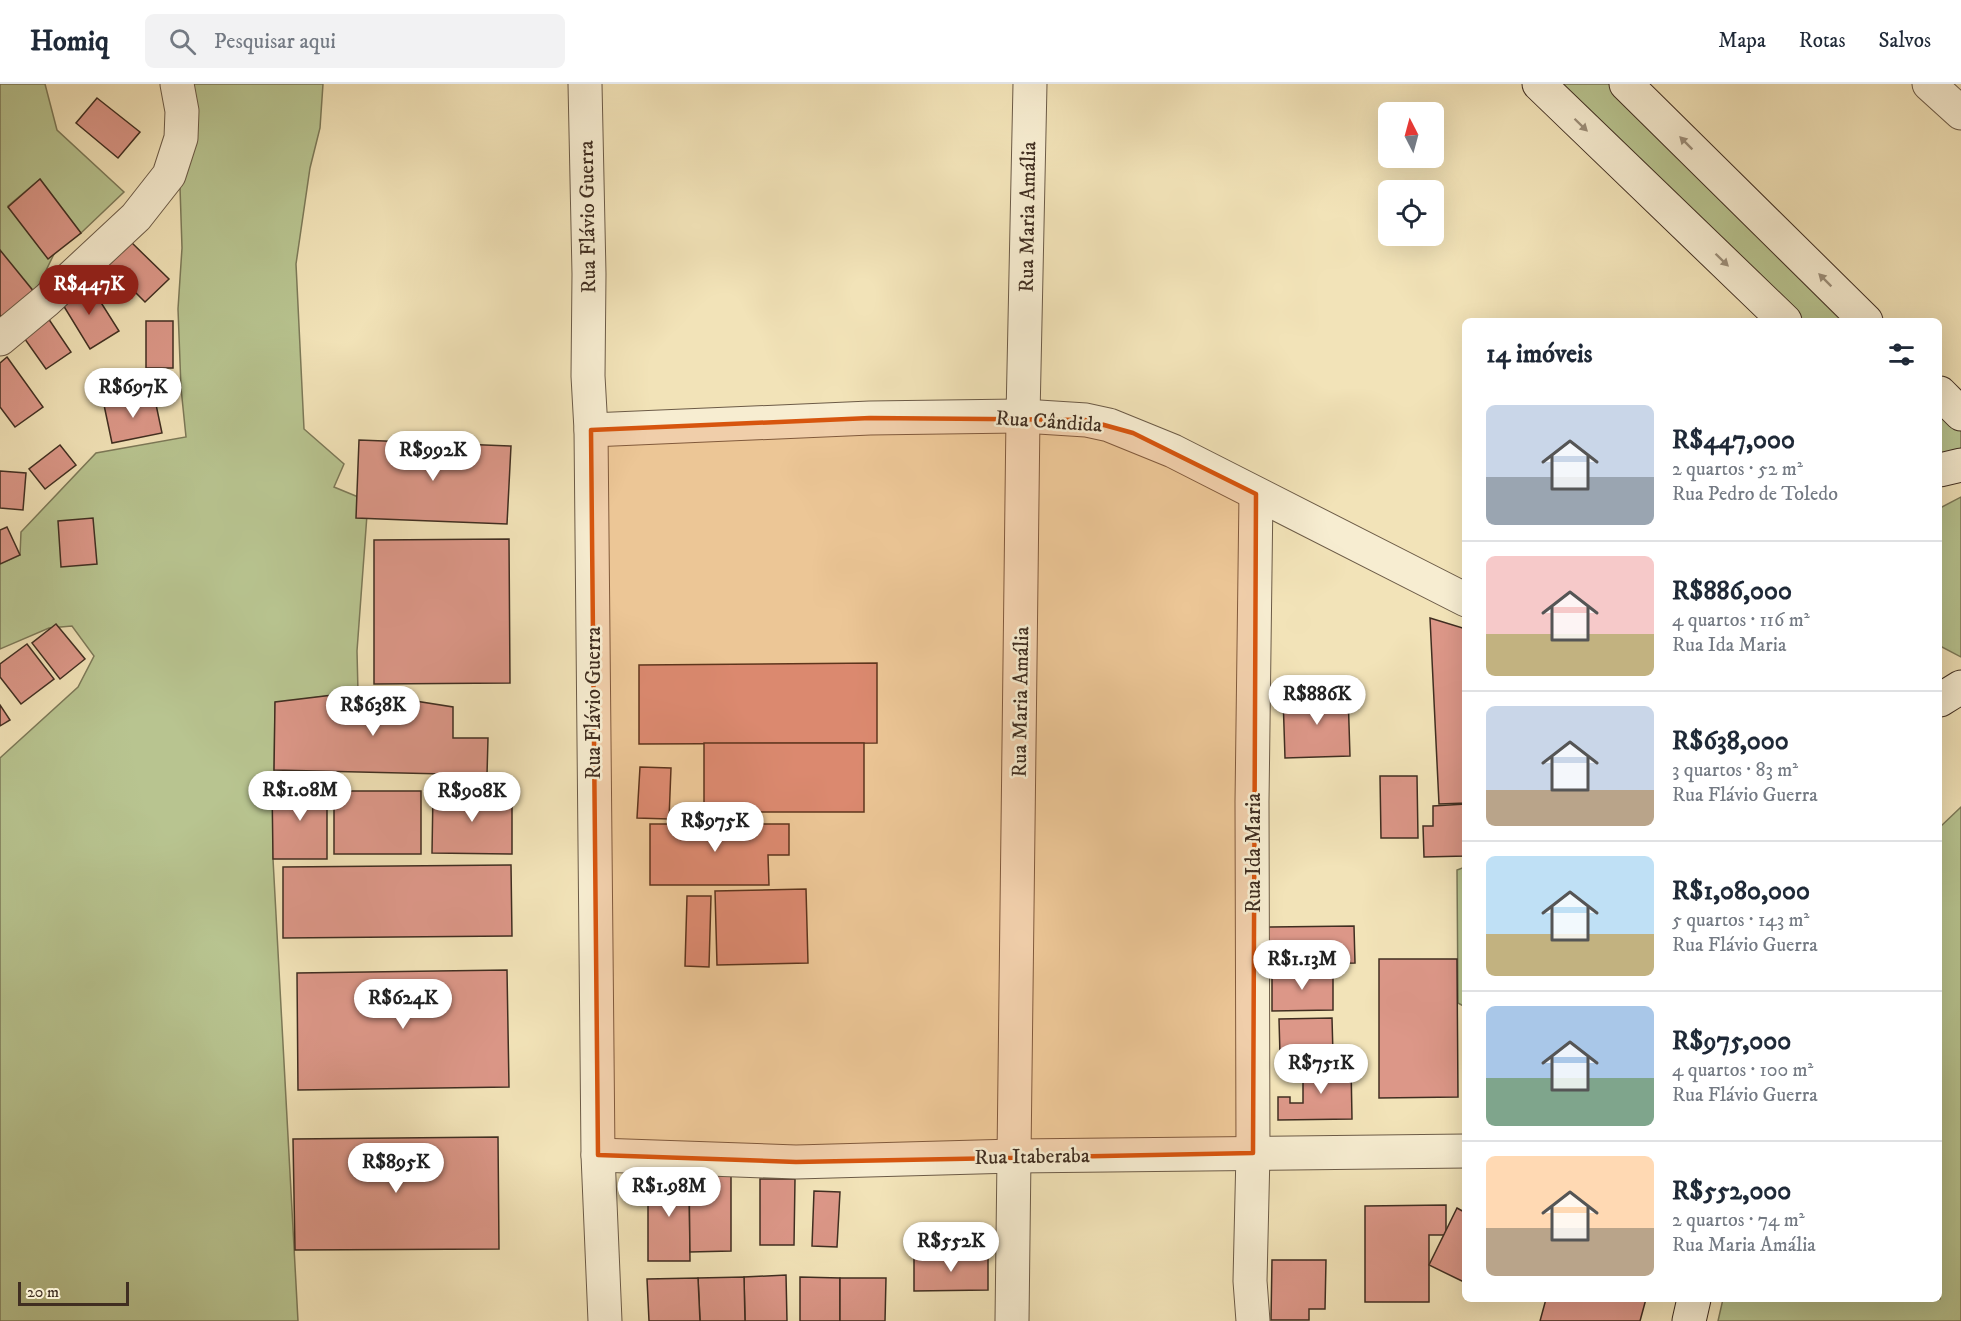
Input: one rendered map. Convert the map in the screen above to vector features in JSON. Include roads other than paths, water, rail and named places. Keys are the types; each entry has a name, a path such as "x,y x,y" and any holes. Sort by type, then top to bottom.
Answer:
{"street":[{"path":"0,339 47,300 136,217 169,175 181,138 182,111 177,84"},
{"name":"Rua Flávio Guerra","path":"585,84 589,274 588,376 591,429 598,1155 604,1321"},
{"name":"Rua Maria Amália","path":"1012,1321 1023,416 1030,84"},
{"path":"1539,84 1782,318"},
{"path":"1626,84 1863,318"},
{"path":"1934,86 1961,112"},
{"path":"1942,395 1961,414"},
{"name":"Rua Cândida","path":"591,429 870,418 1023,416 1086,420 1109,424 1173,451 1462,598"},
{"path":"1942,470 1961,465"},
{"name":"Rua Ida Maria","path":"1253,1321 1250,1281 1253,1153 1252,802 1256,494"},
{"path":"1942,672 1961,676"},
{"path":"1942,699 1961,687"},
{"name":"Rua Itaberaba","path":"598,1155 796,1162 1014,1156 1462,1151"},
{"path":"1689,1321 1693,1302"}]}
